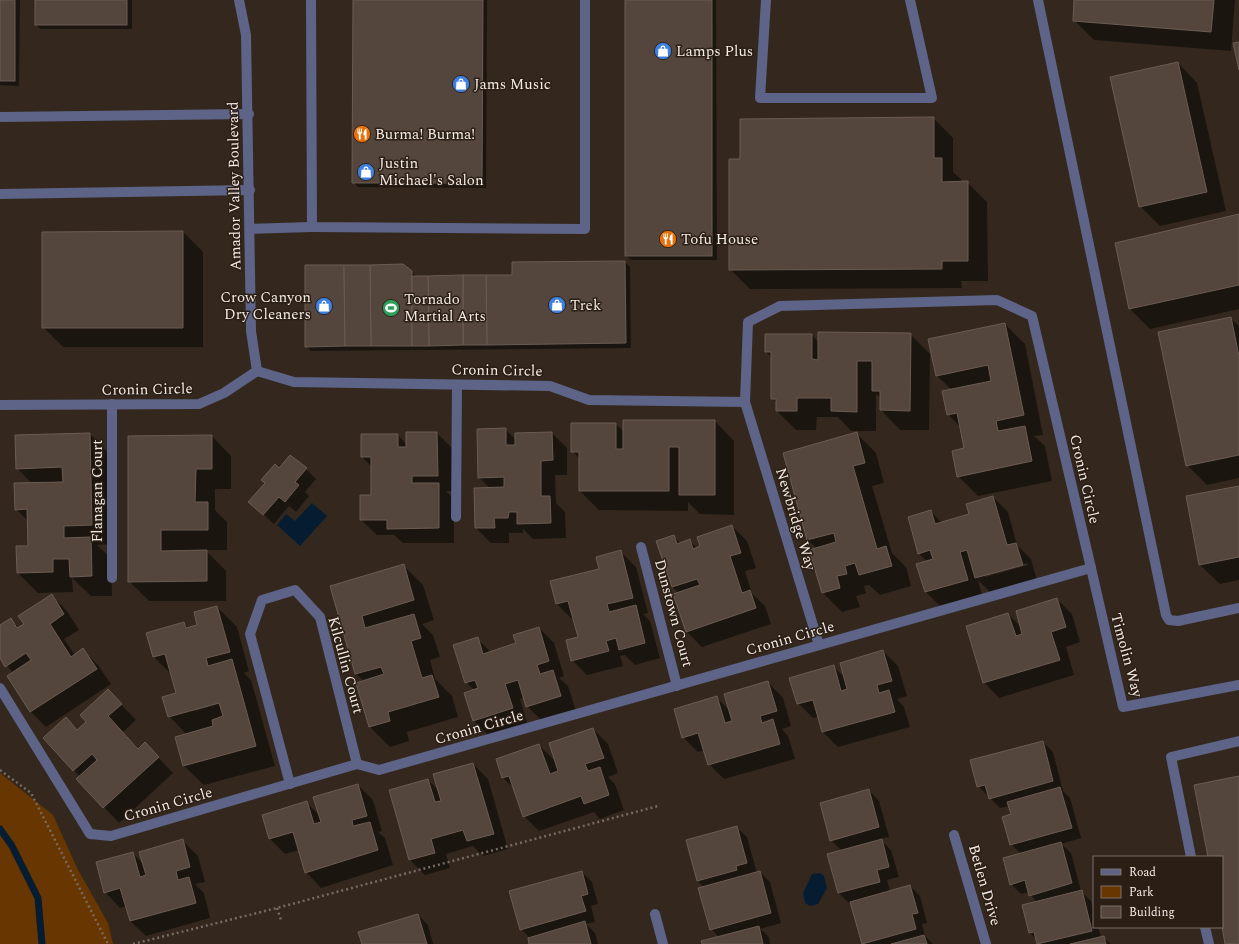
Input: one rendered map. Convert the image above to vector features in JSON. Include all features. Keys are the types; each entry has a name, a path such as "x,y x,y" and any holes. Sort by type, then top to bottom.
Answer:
{"street":[{"name":"Amador Valley Boulevard","path":"239,0 246,35 249,114 251,331 257,371"},
{"path":"311,0 312,227"},
{"path":"250,229 312,227 585,229 585,0"},
{"path":"766,0 760,98 932,98 910,0"},
{"path":"1038,0 1166,615 1169,620 1178,621 1239,608"},
{"path":"0,117 249,114"},
{"path":"0,194 250,190"},
{"name":"Cronin Circle","path":"0,405 199,404 224,393 257,371 294,382 550,386 589,400 745,402 748,322 780,306 997,300 1032,316 1091,568 379,770 357,764 111,836 90,834 0,688"},
{"path":"456,517 457,385"},
{"name":"Newbridge Way","path":"745,402 819,645"},
{"name":"Flanagan Court","path":"112,404 112,578"},
{"name":"Dunstown Court","path":"641,547 677,686"},
{"name":"Timolin Way","path":"1091,568 1123,707 1239,685"},
{"name":"Kilcullin Court","path":"290,784 250,634 262,600 295,590 320,617 357,764"},
{"path":"1191,856 1171,757 1239,741"},
{"name":"Betlen Drive","path":"954,835 986,944"},
{"path":"655,914 663,944"},
{"path":"1205,928 1209,944"}],"path":[{"path":"0,770 31,793 108,944"},
{"path":"133,944 277,908 658,806"},
{"path":"277,908 280,920"}],"green space":[{"path":"0,773 53,815 78,870 108,923 113,944 0,944"}],"water":[{"path":"312,503 327,516 300,546 277,525 286,514 295,521"},
{"path":"820,873 824,876 827,888 818,904 810,906 805,903 803,893 812,874"}],"building":[{"path":"0,0 15,0 15,81 0,81"},
{"path":"35,0 127,0 127,25 35,25"},
{"path":"353,0 483,0 482,183 352,183"},
{"path":"625,0 712,0 712,256 625,256"},
{"path":"1074,0 1214,0 1211,32 1073,21"},
{"path":"1239,42 1239,70 1233,43"},
{"path":"1178,62 1207,192 1139,207 1110,77"},
{"path":"934,117 934,158 942,158 942,182 968,181 968,261 942,261 942,269 729,270 729,159 740,159 740,119"},
{"path":"1239,214 1239,285 1129,309 1115,243"},
{"path":"183,231 183,328 42,328 42,232"},
{"path":"625,261 626,343 487,345 486,275 512,275 512,262"},
{"path":"403,264 412,271 412,346 371,346 370,265"},
{"path":"305,265 344,265 345,346 305,347"},
{"path":"344,265 370,265 371,346 345,346"},
{"path":"463,275 486,275 487,345 463,345"},
{"path":"463,275 463,345 429,346 428,276"},
{"path":"412,276 428,276 429,346 412,346"},
{"path":"1231,317 1239,356 1239,455 1186,466 1158,332"},
{"path":"1005,323 1024,415 996,421 998,431 1025,426 1032,461 957,477 952,451 964,448 957,413 947,415 942,391 991,381 988,365 936,376 928,339"},
{"path":"818,332 911,333 910,411 880,410 880,391 872,391 872,361 857,361 857,412 831,411 831,398 797,398 797,411 776,411 776,399 771,399 771,352 765,352 765,334 812,334 812,359 818,360"},
{"path":"623,420 715,420 715,495 679,495 679,447 669,447 669,491 579,491 579,452 571,452 571,423 616,423 616,449 623,449"},
{"path":"506,428 506,445 515,445 515,433 552,432 553,460 541,461 541,496 550,496 551,523 517,524 517,512 509,512 508,518 494,518 495,528 475,528 474,488 504,487 504,477 478,478 477,429"},
{"path":"406,432 437,432 438,476 412,476 412,483 439,483 439,528 387,529 387,520 360,520 360,495 371,495 371,457 361,457 361,434 398,434 398,447 406,447"},
{"path":"857,432 865,463 853,466 877,549 886,546 892,566 859,575 855,563 845,566 847,574 837,576 840,588 822,593 809,550 836,542 834,533 807,540 783,453"},
{"path":"90,433 92,525 64,526 64,538 91,537 92,576 70,577 69,559 53,559 53,572 17,573 16,546 28,546 27,509 15,510 14,483 63,482 62,467 16,469 15,435"},
{"path":"212,435 212,469 196,469 195,502 208,502 208,530 161,530 161,551 207,550 207,581 128,582 128,436"},
{"path":"290,455 307,468 295,482 299,485 285,502 279,497 263,515 248,502 265,483 261,480 275,464 279,468"},
{"path":"1239,486 1239,557 1199,565 1186,496"},
{"path":"993,496 1007,545 1016,543 1023,565 975,578 967,550 960,552 968,580 925,592 916,564 933,559 930,550 918,554 908,517 931,510 935,524 969,514 966,504"},
{"path":"732,525 741,553 730,556 742,593 750,590 756,608 686,632 673,594 700,585 697,579 672,587 656,541 674,535 677,544 690,539 693,549 700,546 697,537"},
{"path":"621,550 633,598 607,604 609,612 636,605 645,643 619,650 616,638 606,641 609,651 571,661 566,640 578,637 568,601 556,604 550,581 599,569 596,557"},
{"path":"404,564 414,600 362,616 365,628 414,614 421,638 411,641 422,678 432,675 439,697 388,712 390,721 369,727 356,683 384,674 381,667 355,674 330,586"},
{"path":"52,594 64,614 50,624 71,657 83,648 97,669 30,712 7,676 31,660 26,653 5,667 0,658 0,625 11,618 17,628 24,624 18,616"},
{"path":"1057,598 1066,627 1051,632 1060,660 983,683 966,626 1008,613 1016,636 1022,634 1016,611"},
{"path":"217,606 230,652 206,658 208,666 232,659 256,746 183,766 175,737 213,726 212,720 223,716 219,703 168,717 162,697 176,693 165,654 153,657 146,633 184,622 186,628 197,625 194,612"},
{"path":"539,627 549,661 537,665 540,674 553,670 561,696 526,707 518,680 505,684 513,708 473,721 464,693 478,688 475,680 465,683 453,645 478,637 483,654 516,643 513,635"},
{"path":"883,650 892,681 877,685 879,693 889,690 895,712 822,732 813,700 797,704 789,678 834,665 841,691 847,689 840,663"},
{"path":"768,681 777,711 760,716 762,723 773,719 780,744 708,765 698,733 682,738 674,709 717,696 725,723 732,721 724,694"},
{"path":"108,689 122,704 108,716 138,749 145,742 159,757 103,808 76,779 97,760 92,754 73,771 43,738 66,717 77,730 86,722 80,715"},
{"path":"593,728 604,758 585,764 588,771 600,767 609,795 584,804 581,796 523,817 509,776 502,778 496,759 539,744 550,774 558,771 549,743"},
{"path":"1043,741 1053,781 989,799 985,785 977,787 970,760"},
{"path":"473,763 494,834 467,841 463,830 431,839 435,853 409,860 389,790 428,779 435,802 441,801 433,774"},
{"path":"1239,776 1239,944 1225,944 1222,928 1223,856 1208,856 1194,785"},
{"path":"358,784 367,816 352,820 353,826 370,822 378,850 305,873 293,832 269,839 262,815 307,801 314,824 321,822 313,797"},
{"path":"1060,787 1072,828 1010,845 1002,817 1011,814 1007,802"},
{"path":"869,789 879,827 830,841 820,803"},
{"path":"737,826 747,863 736,866 737,870 697,881 686,840"},
{"path":"183,839 190,867 176,871 178,880 189,877 196,903 130,921 120,888 104,893 96,862 133,852 140,877 146,875 139,852"},
{"path":"882,839 889,867 877,870 880,882 838,893 827,854"},
{"path":"1061,842 1072,883 1029,896 1025,880 1010,885 1003,858"},
{"path":"582,871 588,894 581,896 586,911 520,930 509,891"},
{"path":"760,871 771,913 710,930 698,888"},
{"path":"910,885 918,913 912,914 916,929 862,944 850,902"},
{"path":"1082,890 1092,931 1037,944 1034,932 1029,933 1022,905"},
{"path":"418,914 427,944 362,944 358,932"},
{"path":"585,921 591,944 529,944 528,938"},
{"path":"759,926 763,944 702,944 701,941"},
{"path":"924,935 927,944 891,944"},
{"path":"1104,936 1106,944 1070,944"}],"waterway":[{"path":"0,829 12,846 38,898 42,944"}],"place":[{"name":"Lamps Plus","path":"663,51"},
{"name":"Jams Music","path":"461,84"},
{"name":"Burma! Burma!","path":"362,134"},
{"name":"Justin Michael's Salon","path":"366,172"},
{"name":"Tofu House","path":"668,239"},
{"name":"Trek","path":"557,305"},
{"name":"Crow Canyon Dry Cleaners","path":"324,306"},
{"name":"Tornado Martial Arts","path":"391,308"}]}
